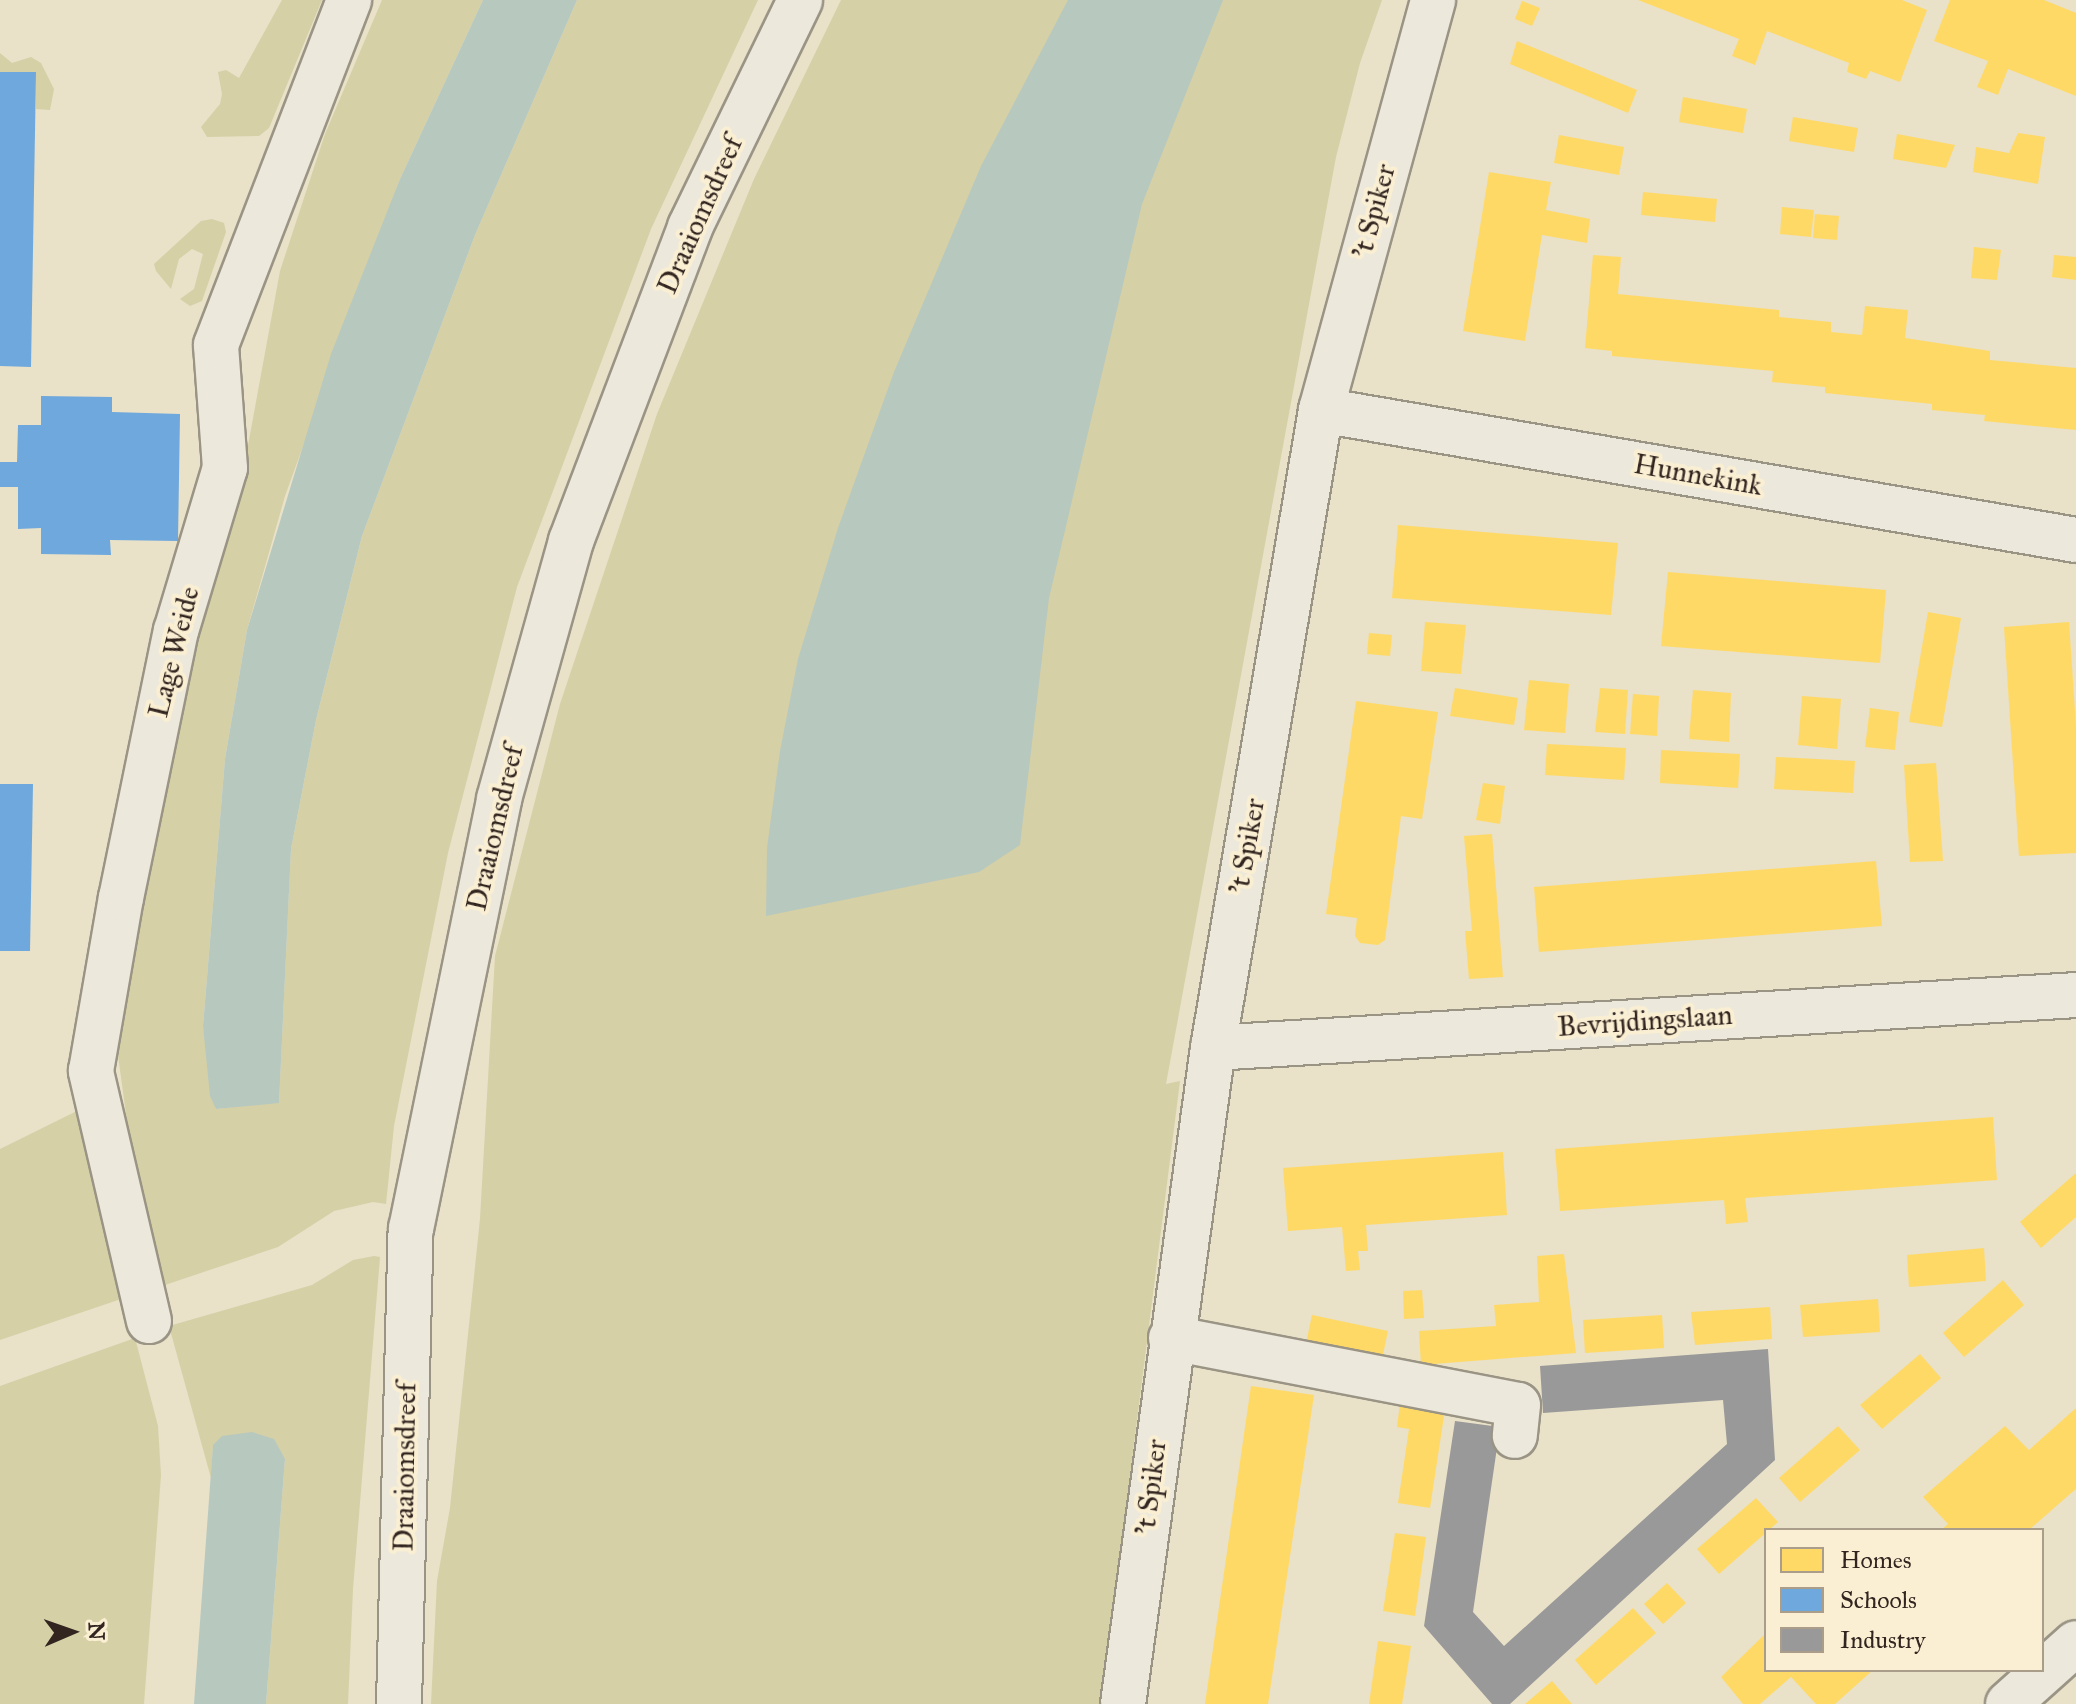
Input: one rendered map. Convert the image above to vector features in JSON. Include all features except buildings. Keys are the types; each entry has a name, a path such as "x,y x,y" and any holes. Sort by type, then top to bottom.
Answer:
{"street":[{"name":"Lage Weide","path":"149,1321 91,1071 121,898 176,631 225,468 216,345 349,0"},
{"name":"Draaiomsdreef","path":"399,1704 411,1229 499,799 583,511 690,227 800,0"},
{"name":"'t Spiker","path":"1123,1704 1213,1048 1321,410 1433,0"},
{"name":"Hunnekink","path":"1321,410 2076,540"},
{"name":"Bevrijdingslaan","path":"1213,1048 2076,995"},
{"path":"1171,1338 1518,1405 1515,1436"},
{"path":"2044,1672 2076,1643"},
{"path":"2008,1704 2044,1672"}],"shaded area":[{"path":"282,0 322,0 269,128 259,136 207,137 201,127 220,104 222,94 218,72 226,70 239,78"},
{"path":"382,0 483,0 400,179 285,496 247,630 225,759 203,1026 216,1109 279,1102 291,849 316,720 362,536 475,235 577,0 758,0 651,229 517,587 448,853 394,1126 386,1204 373,1202 334,1211 278,1247 159,1287 147,1244 128,1128 116,1041 118,1007 202,611 247,451 280,271 325,134"},
{"path":"483,0 577,0 475,235 362,536 316,720 291,849 279,1103 216,1109 210,1096 203,1026 225,759 247,630 331,354 400,179"},
{"path":"841,0 1382,0 1360,63 1336,157 1166,1084 1180,1081 1101,1704 431,1704 437,1581 450,1508 480,1219 495,956 560,704 657,414 754,179"},
{"path":"1068,0 1223,0 1142,204 1049,598 1020,845 979,872 766,916 767,848 780,751 798,659 838,528 894,372 981,166"},
{"path":"0,53 12,63 31,57 41,63 54,89 50,110 36,109 36,72 0,72"},
{"path":"212,219 224,223 226,232 202,301 190,306 180,299 194,289 203,254 192,249 179,259 171,289 154,264 201,221"},
{"path":"83,1108 124,1298 0,1340 0,1149"},
{"path":"380,1257 353,1589 348,1704 266,1704 285,1459 213,1445 211,1478 169,1326 312,1285 353,1260"},
{"path":"135,1338 158,1426 161,1475 144,1704 0,1704 0,1386"},
{"path":"252,1432 274,1439 285,1459 266,1704 194,1704 213,1445 222,1436"}]}
